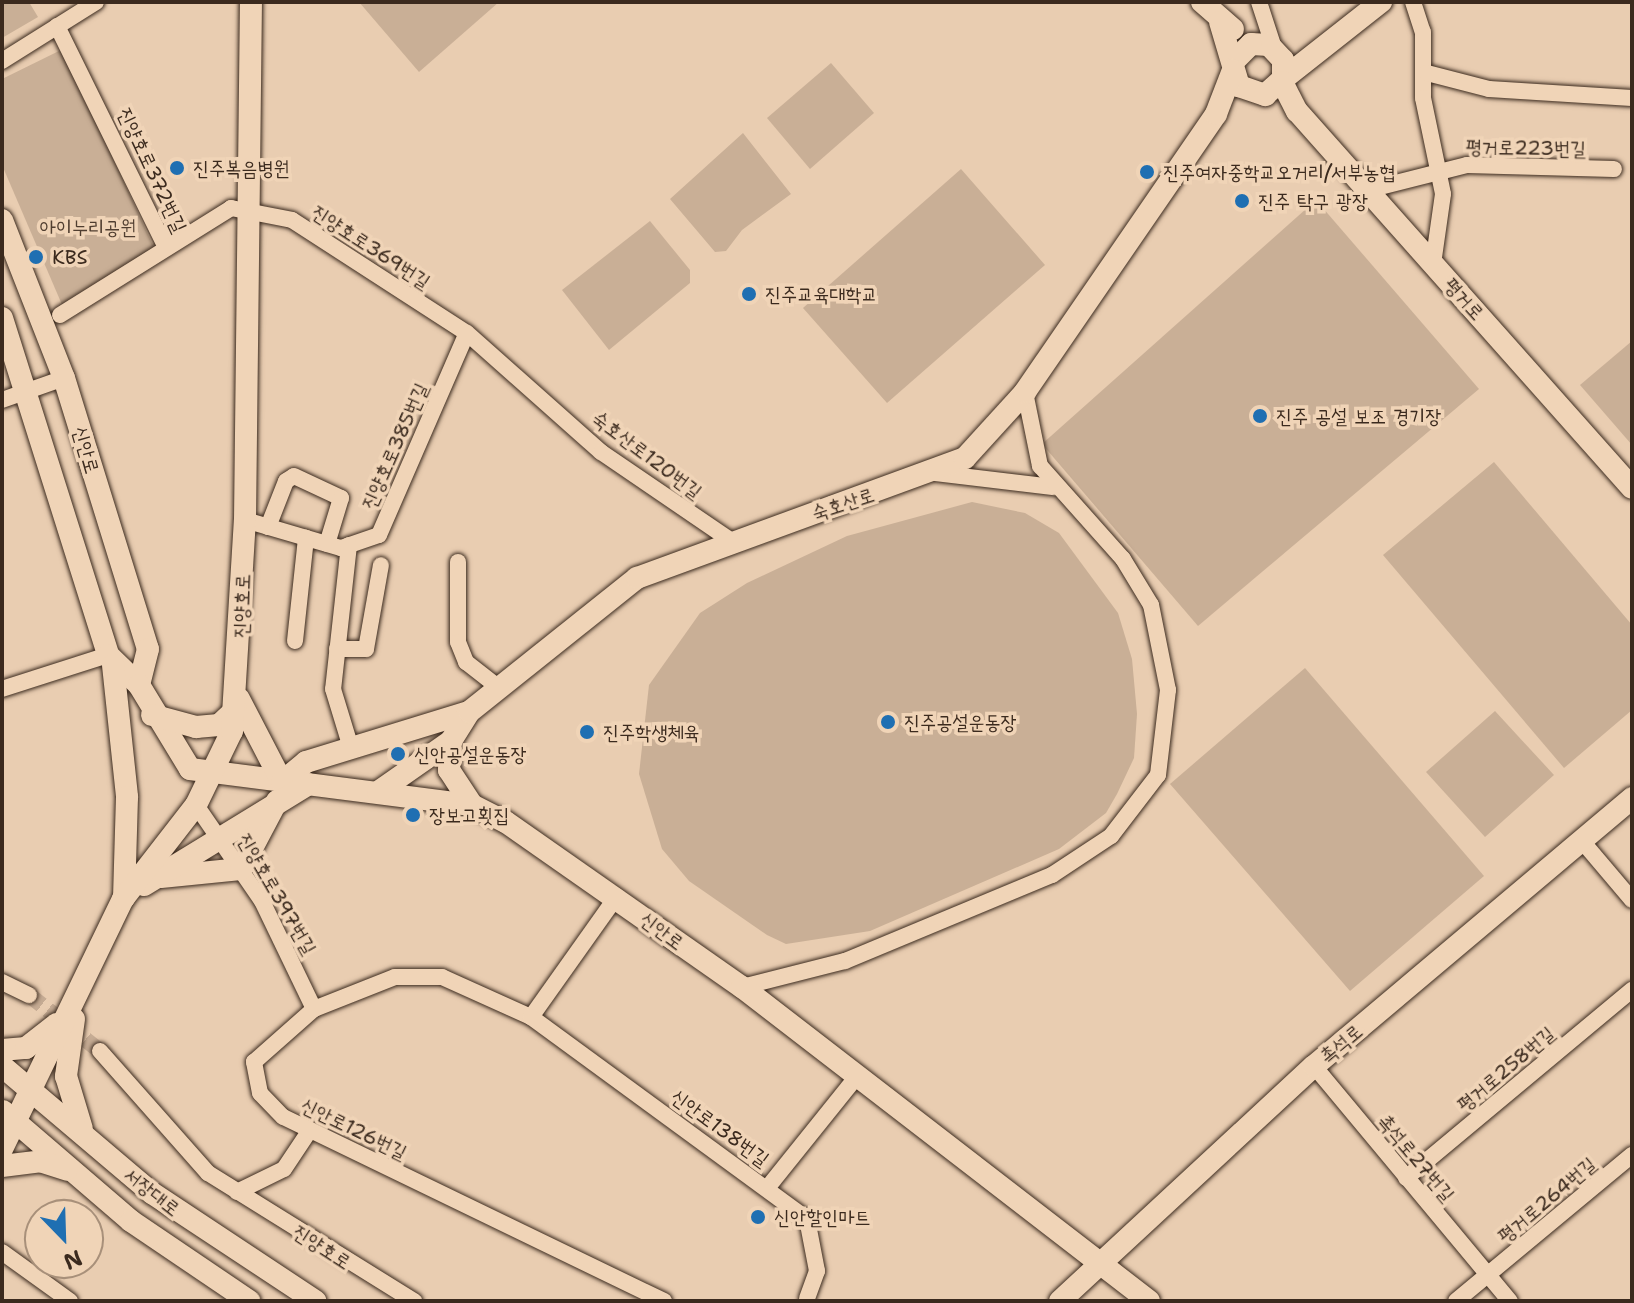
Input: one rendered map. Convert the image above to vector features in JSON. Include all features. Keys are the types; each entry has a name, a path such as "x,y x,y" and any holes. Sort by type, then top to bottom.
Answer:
{"street":[{"path":"2,61 95,2"},
{"name":"진양호로","path":"2,1149 8,1114 29,1089 75,1004 123,899 214,778 237,703 245,520 246,208 251,2"},
{"path":"1202,2 1220,22 1311,58"},
{"path":"1259,2 1268,42 1297,111"},
{"path":"1413,2 1427,73 1423,98 1438,171"},
{"path":"1216,114 1282,80 1377,3"},
{"path":"1220,22 1233,66 1255,95 1297,111"},
{"name":"진양호로372번길","path":"57,26 166,248 231,208 246,208"},
{"path":"1216,114 1233,66 1268,42"},
{"path":"1427,73 1489,89 1632,98"},
{"name":"평거로","path":"1297,111 1632,488"},
{"name":"숙호산로","path":"378,792 451,741 469,712 616,591 733,542 935,473 965,458 1025,392 1216,114"},
{"name":"평거로223번길","path":"1368,190 1438,171 1614,169"},
{"name":"평거로223번길","path":"1433,264 1443,221 1438,171"},
{"name":"진양호로369번길","path":"246,208 292,220 467,333"},
{"name":"신안로","path":"2,220 64,378 148,649 139,685"},
{"path":"60,315 166,248"},
{"name":"신안로","path":"2,318 28,391 110,660 127,797 123,899"},
{"name":"숙호산로120번길","path":"467,333 601,452 733,542"},
{"name":"진양호로385번길","path":"349,545 379,535 467,333"},
{"path":"2,400 64,378"},
{"path":"742,987 845,961 1052,875 1111,836 1158,775 1168,690 1151,605 1123,559 1053,487 1033,445 1025,392"},
{"path":"935,473 1053,487"},
{"path":"268,527 286,481 294,476 341,498 327,544"},
{"path":"245,520 327,544 349,545 337,649 334,708 351,748"},
{"path":"295,641 306,538"},
{"path":"458,562 458,642 466,662 498,687"},
{"path":"337,649 366,649 381,565"},
{"path":"2,689 110,660 139,685 152,715 190,769 214,778 280,791"},
{"path":"152,715 196,727 219,725 237,703 280,791"},
{"path":"123,899 221,835 280,791 306,762 469,712"},
{"path":"451,741 449,770 472,805"},
{"name":"신안로","path":"280,791 310,784 472,805 617,896 742,987 1149,1301"},
{"path":"156,878 241,869 280,791"},
{"name":"촉석로","path":"1060,1301 1095,1262 1314,1066 1632,798"},
{"name":"진양호로397번길","path":"196,805 221,835 241,869 314,1009"},
{"path":"1582,841 1632,900"},
{"path":"531,1017 617,896"},
{"name":"신안로126번길","path":"531,1017 442,977 395,977 314,1009 254,1062 260,1093 283,1117 664,1301"},
{"path":"2,982 29,995"},
{"name":"평거로258번길","path":"1406,1178 1632,990"},
{"path":"2,1050 40,1041 75,1004"},
{"path":"75,1004 66,1076 83,1133"},
{"name":"신안로138번길","path":"531,1017 768,1187 858,1075"},
{"name":"진양호로","path":"100,1051 142,1105 237,1192 414,1301"},
{"name":"서장대로","path":"2,1066 224,1247 315,1301"},
{"name":"촉석로27번길","path":"1314,1066 1510,1301"},
{"name":"서장대로","path":"8,1114 131,1221 249,1301"},
{"path":"237,1192 284,1169 310,1130"},
{"name":"평거로264번길","path":"1456,1301 1632,1155"},
{"path":"2,1166 40,1161 76,1173"},
{"path":"768,1187 807,1219 816,1240 817,1271 807,1300"},
{"path":"2,1252 70,1301"}],"green space":[{"path":"2,2 29,2 38,17 2,38"},
{"path":"359,2 499,2 419,72"},
{"name":"아이누리공원","path":"63,49 155,250 63,307 2,165 2,79"},
{"path":"831,63 874,113 810,169 767,118"},
{"path":"743,133 791,194 742,230 726,251 715,252 670,199"},
{"path":"961,169 1045,265 887,403 803,308"},
{"name":"진주 공설 보조 경기장","path":"1316,200 1479,389 1198,626 1042,444"},
{"path":"650,221 690,270 690,283 609,350 562,290"},
{"path":"1632,341 1632,445 1580,385"},
{"path":"1494,462 1632,625 1632,710 1564,768 1383,555"},
{"name":"진주공설운동장","path":"972,502 1025,513 1059,533 1118,613 1132,659 1137,714 1134,758 1106,813 1059,849 870,931 786,944 767,935 689,881 662,849 639,774 649,685 700,613 747,583 847,536"},
{"path":"1305,668 1484,876 1350,991 1170,784"},
{"path":"1495,711 1554,775 1485,837 1426,772"}],"tunnel":[{"path":"29,995 100,1051"}],"place":[{"name":"진주복음병원","path":"177,168"},
{"name":"진주여자중학교오거리/서부농협","path":"1147,172"},
{"name":"진주 탁구 광장","path":"1242,201"},
{"name":"KBS","path":"36,257"},
{"name":"진주교육대학교","path":"749,294"},
{"name":"진주 공설 보조 경기장","path":"1260,416"},
{"name":"진주공설운동장","path":"888,722"},
{"name":"진주학생체육","path":"587,732"},
{"name":"신안공설운동장","path":"398,754"},
{"name":"장보고횟집","path":"413,815"},
{"name":"신안할인마트","path":"758,1217"}]}
